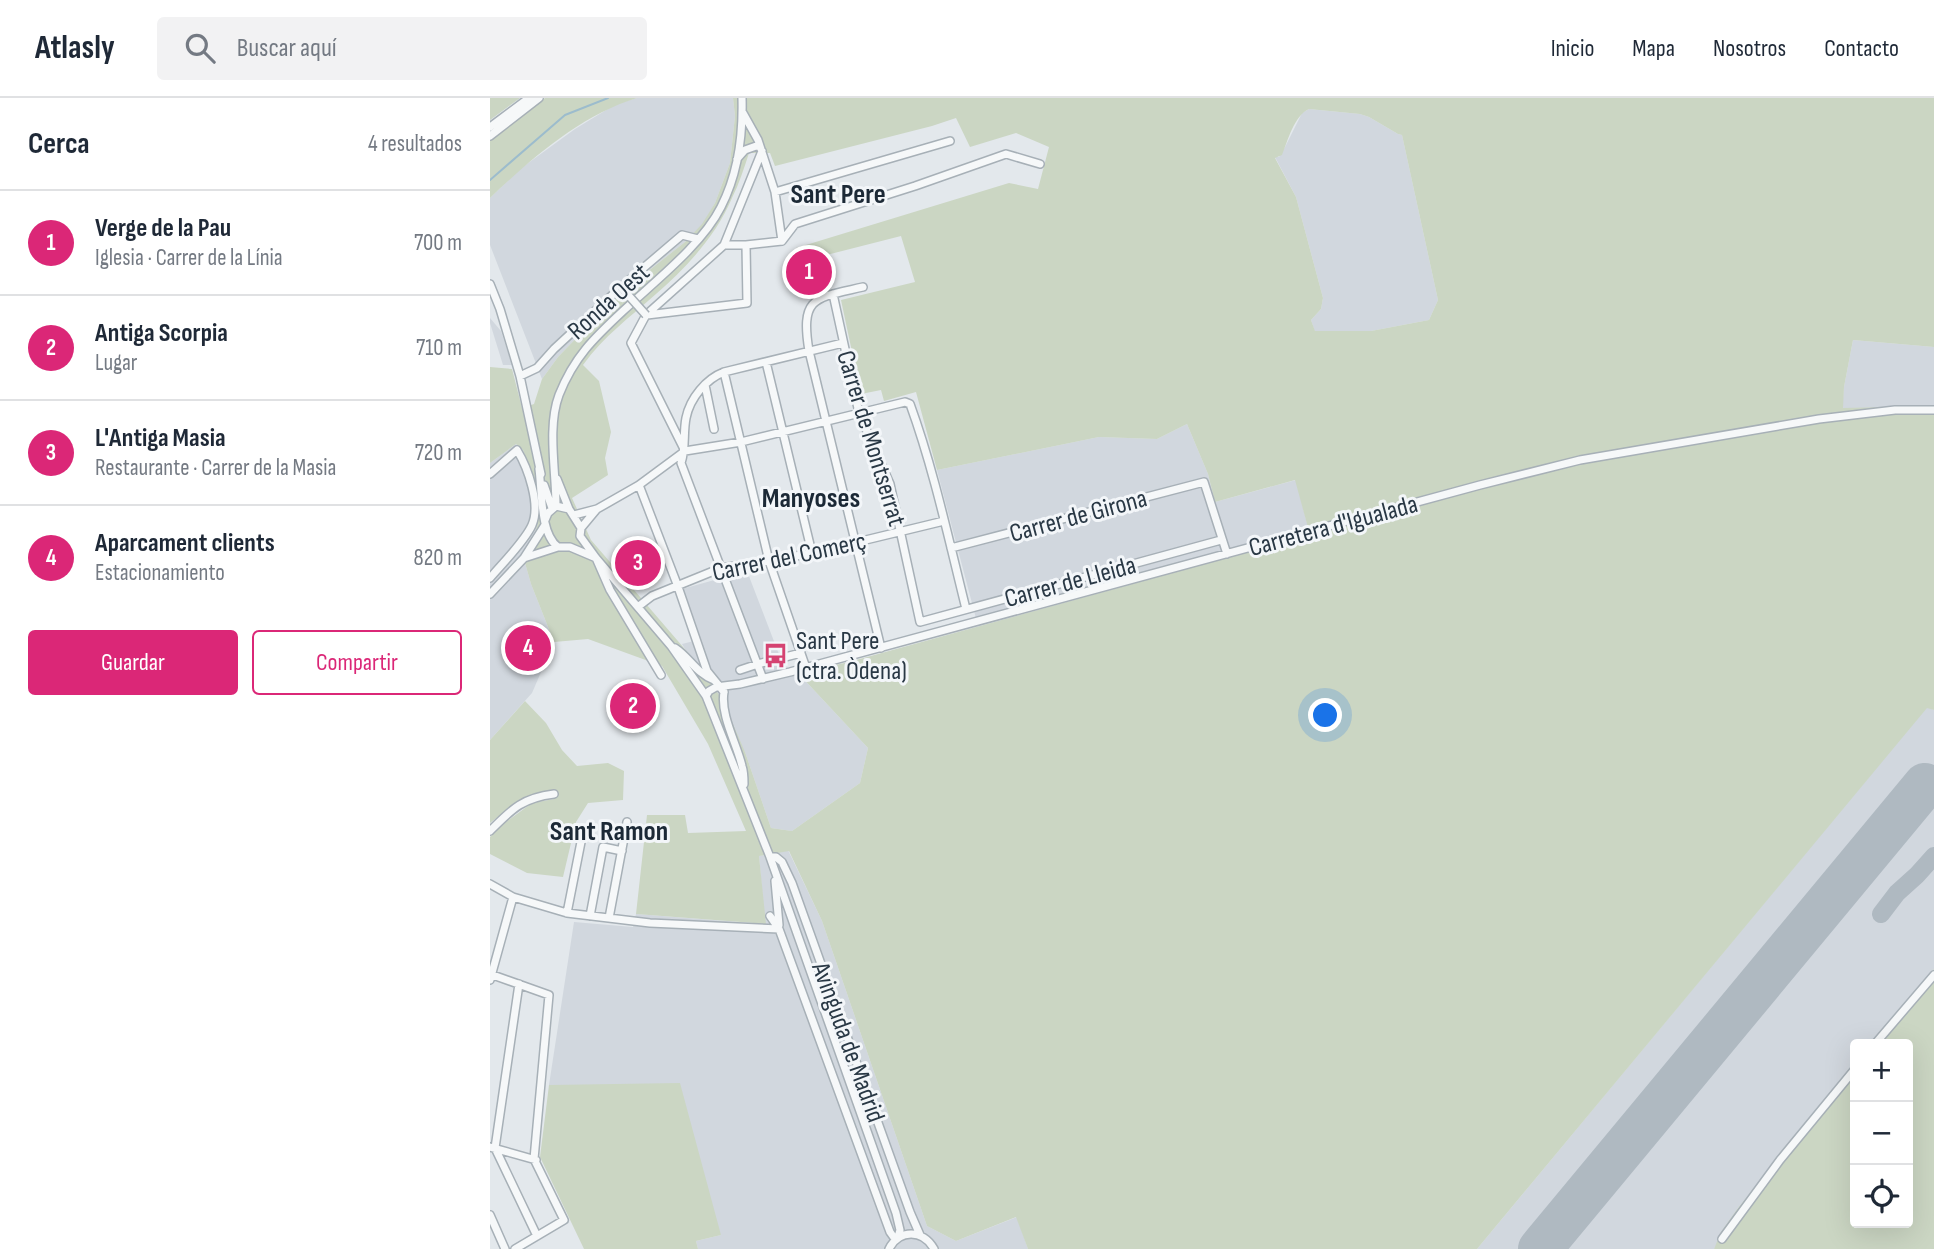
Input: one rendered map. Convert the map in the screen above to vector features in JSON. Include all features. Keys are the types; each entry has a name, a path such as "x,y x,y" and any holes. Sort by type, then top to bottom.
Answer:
{"street":[{"path":"490,127 529,98"},
{"path":"490,136 539,98"},
{"path":"490,594 524,558 554,507 556,475 552,445 558,398 580,353 698,239 721,208 737,160 742,98"},
{"path":"742,111 760,148 775,192 782,242"},
{"path":"775,192 950,141"},
{"path":"737,160 745,149 760,148"},
{"path":"685,451 631,343 646,315 723,245 760,148"},
{"path":"723,245 782,242 795,225 1006,154 1040,164"},
{"name":"Ronda Oest","path":"520,376 537,368 621,287 682,235 698,239"},
{"path":"646,315 747,303 746,245"},
{"path":"490,284 520,376 539,469 545,522 549,537 558,547"},
{"path":"621,287 646,315"},
{"path":"863,287 822,297 813,304 807,314 805,326 881,648"},
{"name":"Carrer de Montserrat","path":"833,294 859,414 890,484 920,622"},
{"path":"763,679 681,463 685,451 686,417 694,399 713,376 843,343"},
{"path":"766,362 812,552"},
{"path":"724,372 769,561 806,668"},
{"path":"705,385 714,429"},
{"path":"554,507 572,512 597,509 639,485 685,451 741,443 905,402 910,404 917,424 966,609"},
{"name":"Carretera d'Igualada","path":"706,696 713,696 720,686 740,684 806,668 1580,460 1819,419 1934,410"},
{"path":"490,474 517,450 527,468 535,517 528,533 490,578"},
{"path":"539,469 554,507"},
{"path":"556,475 580,532 596,558 610,590 661,675"},
{"name":"Carrer de Girona","path":"951,548 1204,482 1221,540"},
{"path":"639,485 707,671 720,686 724,709 743,767 745,791"},
{"path":"570,547 597,509"},
{"name":"Carrer del Comerç","path":"639,606 677,584 721,568 812,552 944,521"},
{"path":"1221,540 1227,554"},
{"name":"Carrer de Lleida","path":"920,622 1221,540"},
{"path":"524,558 558,547 570,547 596,558 671,646 685,654 703,676 720,686"},
{"path":"506,559 514,567"},
{"name":"Avinguda de Madrid","path":"671,646 706,696 745,791 896,1213 900,1230 897,1238 890,1232 779,929 770,916"},
{"path":"740,670 801,653"},
{"path":"490,831 519,804 538,796 554,794"},
{"path":"609,918 627,822"},
{"path":"568,913 581,842"},
{"path":"590,916 603,847 622,851"},
{"name":"Avinguda de Madrid","path":"770,857 776,856 782,862 792,883 916,1234"},
{"path":"490,884 513,897 568,913 650,923 779,929 775,870"},
{"path":"513,897 490,976 549,995 536,1160 564,1220 514,1249"},
{"path":"1879,1039 1934,975"},
{"path":"519,984 492,1148 537,1236"},
{"path":"1722,1240 1780,1160 1850,1075"},
{"path":"492,1148 536,1160"},
{"name":"Avinguda de Madrid","path":"896,1213 905,1228 916,1234"},
{"path":"490,1215 505,1249"},
{"path":"888,1249 897,1238 916,1234 930,1242 934,1249"}],"shaded area":[{"path":"637,98 733,98 735,116 730,163 715,203 703,224 685,242 618,295 558,357 542,379 490,245 490,198 520,169 575,129 616,104"},
{"path":"1309,109 1360,114 1402,135 1438,300 1429,320 1371,331 1315,332 1311,320 1321,309 1323,298 1296,197 1275,157 1279,157 1302,113"},
{"path":"490,318 501,331 512,365 503,365"},
{"path":"1853,340 1934,347 1934,406 1842,409"},
{"path":"1187,424 1208,474 1215,502 1296,480 1310,535 978,626 937,470 1099,437 1157,439"},
{"path":"516,444 523,450 530,468 538,523 525,563 554,642 532,693 490,740 490,463"},
{"path":"747,571 785,670 798,673 868,748 860,783 792,831 771,828 745,752 682,644 698,640 682,589"},
{"path":"1927,707 1934,710 1934,969 1875,1039 1850,1039 1850,1070 1738,1208 1714,1249 1477,1249"},
{"path":"788,850 822,921 927,1226 956,1241 1017,1217 1028,1249 698,1249 696,1241 721,1235 549,1085 574,922 633,927 636,914 765,924 759,856"}],"green space":[{"path":"490,98 520,98 490,120"},
{"path":"545,98 637,98 596,115 558,139 490,198 490,141"},
{"path":"733,98 1934,98 1934,347 1853,340 1843,408 1934,406 1934,710 1927,708 1477,1249 1028,1249 1016,1217 956,1241 927,1226 822,921 789,851 759,856 766,924 636,914 647,815 685,815 688,833 746,831 708,744 662,666 588,639 554,642 525,563 538,523 530,468 523,450 516,444 490,463 490,367 512,369 522,408 534,404 542,379 558,357 618,295 685,242 702,224 715,203 730,163 735,116","holes":["1309,109 1360,114 1402,135 1438,300 1429,320 1371,331 1315,331 1311,320 1321,309 1323,298 1296,197 1275,158 1282,155 1295,123","956,118 970,147 1016,133 1049,147 1038,189 1009,183 796,248 799,262 901,236 915,282 841,300 861,394 881,390 884,401 916,392 937,470 1099,437 1157,439 1187,424 1208,474 1215,502 1295,480 1310,535 849,662 798,673 868,748 860,783 792,831 771,828 745,752 723,701 702,669 591,540 572,498 608,475 605,458 611,432 599,381 583,365 608,336 667,284 699,250 725,212 749,153 770,153 775,166"]},
{"path":"525,701 546,723 562,750 577,766 608,763 624,771 623,800 588,803 576,822 563,877 527,873 490,854 490,837 532,803 554,799 556,791 529,797 490,823 490,740"},
{"path":"1934,969 1934,1249 1714,1249 1721,1232 1738,1208 1850,1070 1850,1228 1913,1228 1913,1039 1875,1039"},
{"path":"680,1083 721,1235 696,1241 698,1249 584,1249 540,1157 549,1085"}],"waterway":[{"path":"490,180 565,115 608,98"}],"taxiway":[{"path":"1919,793 1934,797"},
{"path":"1881,914 1897,893 1934,856"}],"runway":[{"path":"1540,1249 1925,785"}],"place":[{"name":"Verge de la Pau","path":"809,272"},
{"name":"L'Antiga Masia","path":"638,563"},
{"name":"Aparcament clients","path":"528,648"},
{"name":"Sant Pere (ctra. Òdena)","path":"776,655"},
{"name":"Antiga Scorpia","path":"633,706"}],"district":[{"name":"Sant Pere","path":"838,193"},
{"name":"Manyoses","path":"811,497"},
{"name":"Sant Ramon","path":"609,830"}]}
